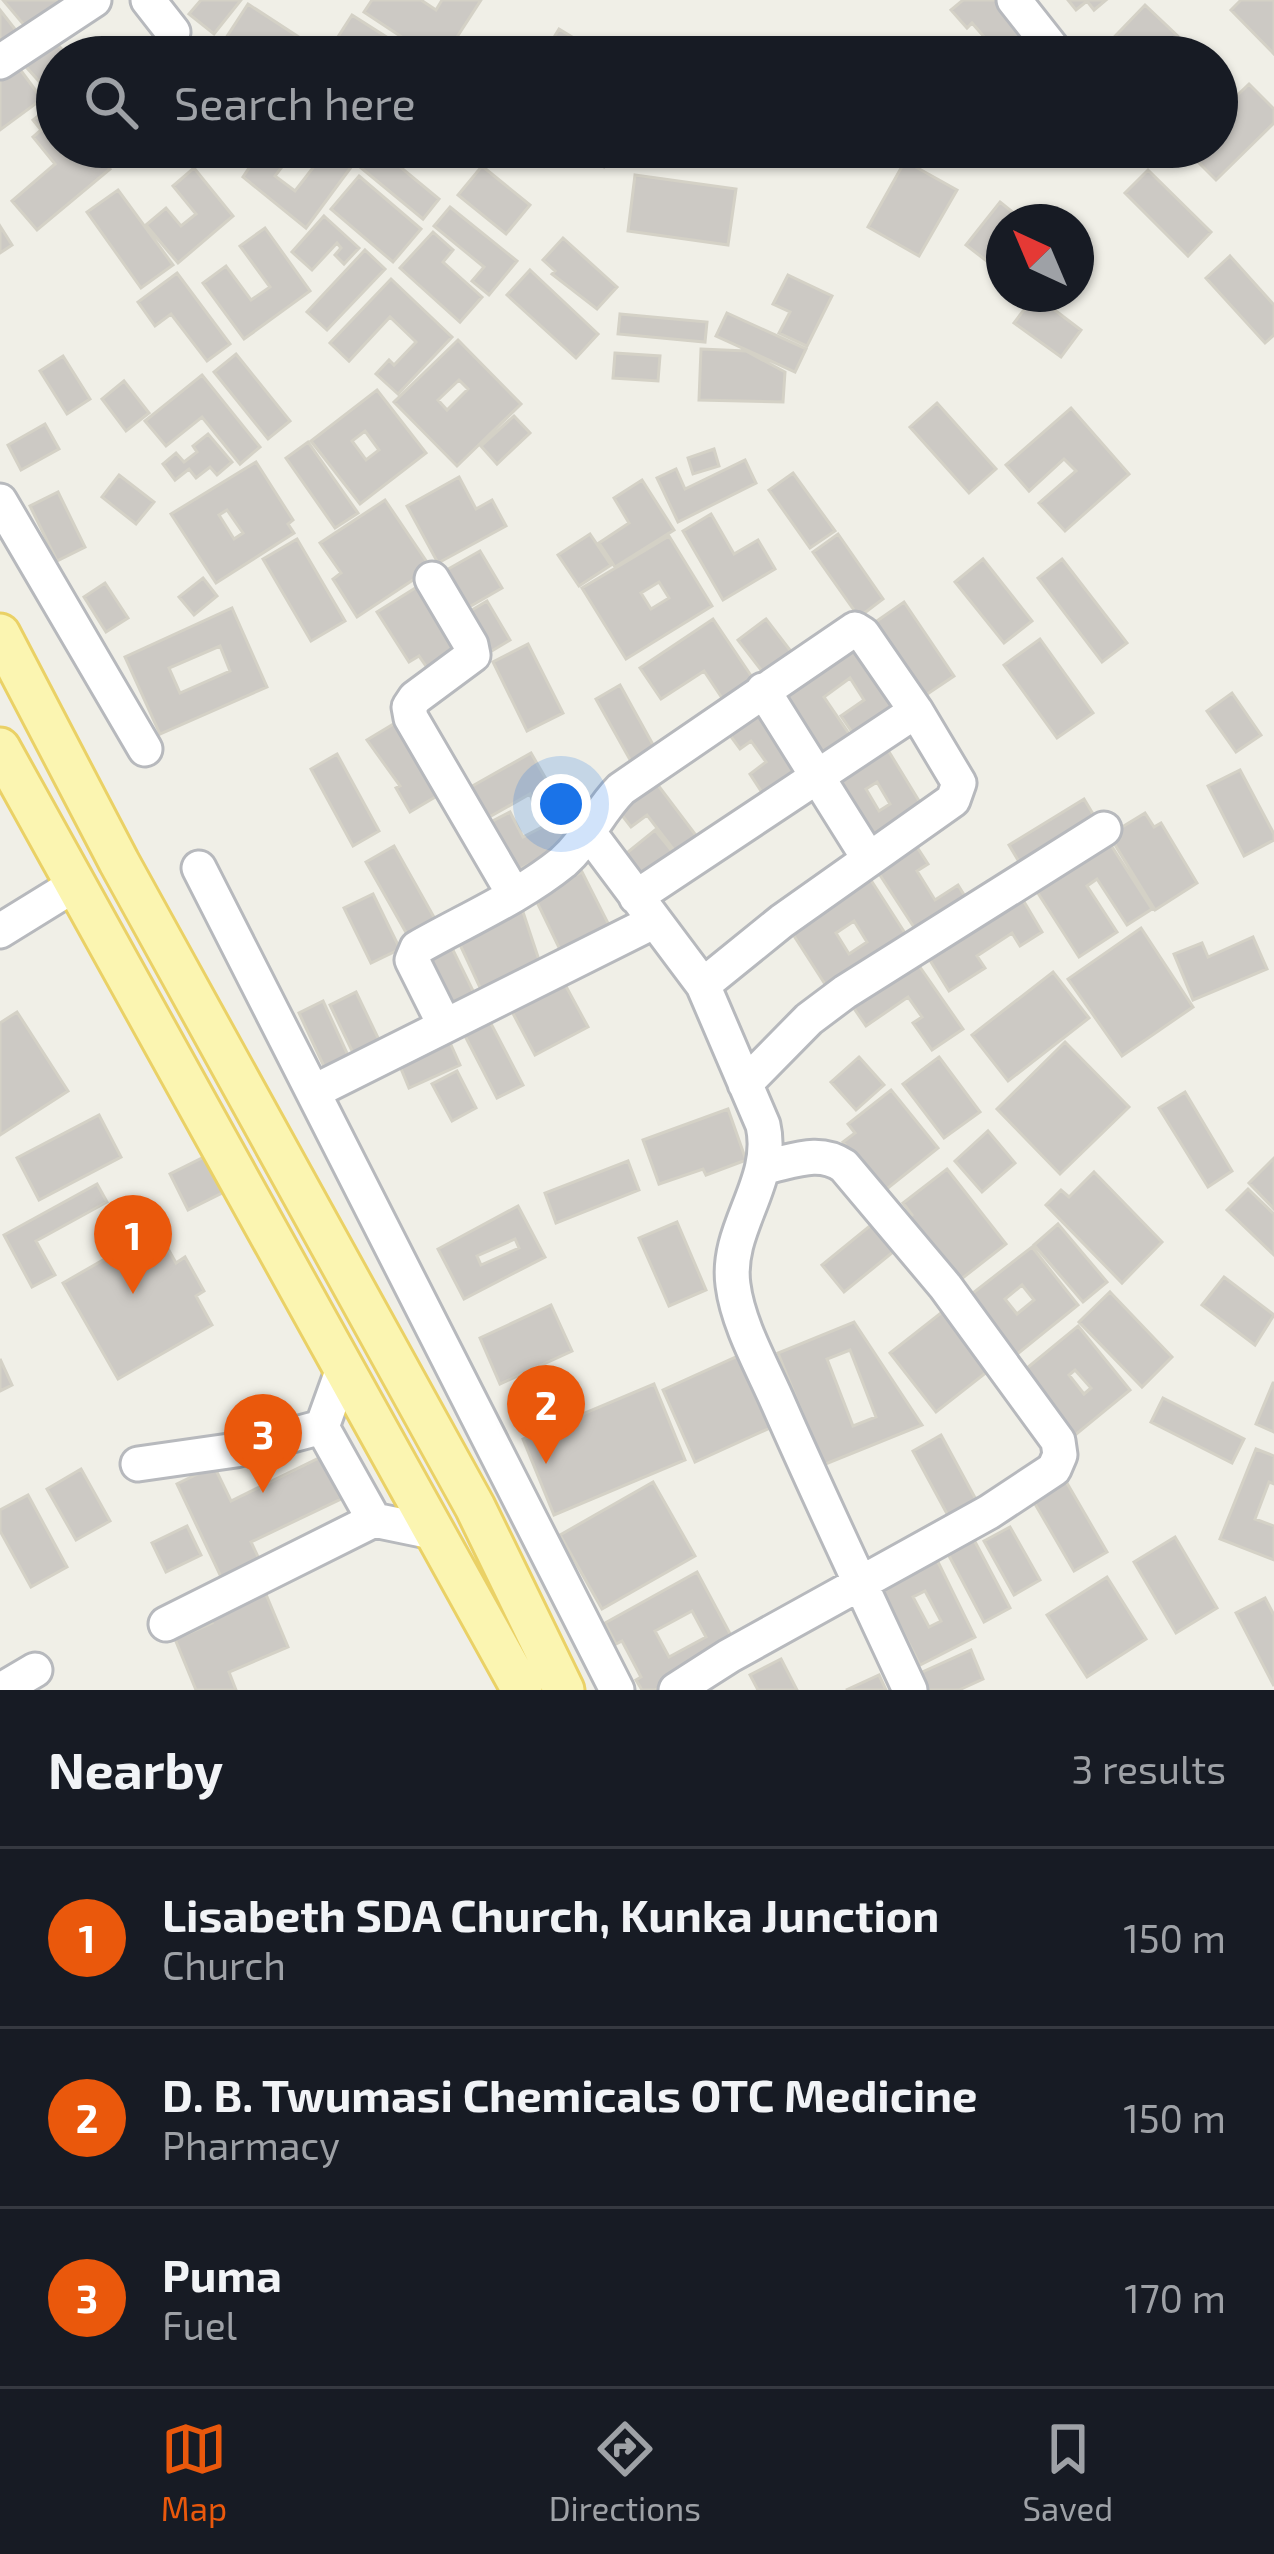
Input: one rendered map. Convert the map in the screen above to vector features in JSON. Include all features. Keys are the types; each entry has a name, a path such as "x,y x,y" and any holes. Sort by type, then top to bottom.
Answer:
{"main road":[{"path":"0,634 130,883 475,1507 564,1690"},
{"path":"0,748 522,1690"}],"street":[{"path":"39,36 94,0"},
{"path":"148,0 173,32"},
{"path":"1014,0 1042,36"},
{"path":"0,62 36,38"},
{"path":"0,501 145,749"},
{"path":"432,579 473,655 416,698 410,707 411,718 513,893"},
{"path":"445,1026 412,953 565,860 621,789 855,629 916,711 959,783 958,792 759,938 703,985"},
{"path":"764,690 869,859"},
{"path":"313,1092 445,1026 646,909 816,776 916,711"},
{"path":"745,1084 808,1019 845,992 1104,829"},
{"path":"590,834 703,985 763,1125 768,1148 765,1167 734,1250 733,1292 753,1346 910,1690"},
{"path":"199,868 617,1690"},
{"path":"0,931 76,884"},
{"path":"676,1690 989,1512 1054,1468 1060,1454 1058,1441 945,1286 844,1166 829,1156 815,1156 765,1167"},
{"path":"344,1366 322,1426 374,1520"},
{"path":"138,1464 236,1450 322,1426"},
{"path":"166,1624 374,1520 437,1533"},
{"path":"2,1690 35,1670"}],"building":[{"path":"3,0 66,0 29,31"},
{"path":"201,0 241,0 214,34 189,14"},
{"path":"372,0 421,0 436,10 442,0 481,0 458,36 400,36 364,12"},
{"path":"963,0 996,0 1024,33 983,36 972,23 967,28 951,10"},
{"path":"1068,0 1106,0 1094,10 1087,1 1076,10"},
{"path":"1241,0 1274,0 1274,54 1231,10"},
{"path":"248,4 297,36 227,36"},
{"path":"1145,5 1178,36 1115,36"},
{"path":"0,10 18,33 0,48"},
{"path":"352,15 385,36 338,36"},
{"path":"36,45 36,78 20,60"},
{"path":"16,64 36,91 36,103 0,130 0,76"},
{"path":"1249,84 1274,109 1274,123 1238,158 1238,95"},
{"path":"50,168 110,169 37,230 12,201"},
{"path":"194,168 233,216 178,263 146,225 166,208 181,226 196,214 173,186"},
{"path":"249,168 281,168 275,176 295,191 313,168 350,168 306,228 243,177"},
{"path":"361,168 401,168 439,199 423,219"},
{"path":"484,168 530,205 506,234 458,195"},
{"path":"901,168 918,168 957,190 919,256 868,227"},
{"path":"1204,168 1228,168 1216,180"},
{"path":"1148,170 1211,232 1188,256 1125,193"},
{"path":"635,175 736,189 728,245 628,231"},
{"path":"359,176 421,229 393,262 331,209"},
{"path":"118,190 173,265 141,288 87,212"},
{"path":"450,207 517,261 489,295 472,281 484,267 434,226"},
{"path":"324,216 359,248 344,264 335,255 341,248 337,243 312,270 292,252"},
{"path":"986,220 986,260 966,245"},
{"path":"0,226 12,245 0,253"},
{"path":"265,228 310,291 244,339 203,283 226,266 251,300 270,287 240,246"},
{"path":"433,232 453,250 443,262 482,297 460,322 400,268"},
{"path":"563,238 617,287 597,309 552,274 555,271 543,260"},
{"path":"365,250 385,269 327,330 307,312"},
{"path":"1230,256 1274,305 1274,335 1265,343 1206,278"},
{"path":"530,270 598,334 576,358 507,295"},
{"path":"177,273 230,344 207,361 171,314 155,326 138,302"},
{"path":"788,275 832,296 807,346 779,333 790,312 773,304"},
{"path":"391,279 452,337 398,394 376,374 389,360 394,365 416,342 390,317 349,361 330,343"},
{"path":"1022,312 1057,312 1081,330 1061,357 1014,323"},
{"path":"727,313 806,349 795,372 716,336"},
{"path":"620,314 707,322 705,342 618,334"},
{"path":"458,340 521,404 457,466 394,402","holes":["459,380 468,389 447,410 438,400"]},
{"path":"701,349 746,351 785,372 783,402 699,400"},
{"path":"615,353 660,356 658,381 613,378"},
{"path":"236,354 290,421 268,439 214,372"},
{"path":"63,356 90,399 67,414 40,371"},
{"path":"202,375 260,447 240,464 202,417 166,446 145,421"},
{"path":"124,381 149,413 126,431 102,399"},
{"path":"377,390 426,453 360,504 311,441","holes":["365,431 379,450 366,460 352,441"]},
{"path":"937,403 996,469 969,493 910,427"},
{"path":"1071,408 1129,474 1065,531 1039,503 1076,471 1064,459 1029,491 1006,465"},
{"path":"514,416 530,433 497,464 481,446"},
{"path":"45,424 59,449 21,470 8,445"},
{"path":"208,434 232,462 217,475 210,467 196,478 189,469 175,480 163,464 176,453 184,462"},
{"path":"308,442 358,513 335,528 286,458"},
{"path":"714,449 719,466 693,474 688,458"},
{"path":"745,460 756,483 678,522 657,478 676,469 685,489"},
{"path":"256,462 293,520 288,524 294,533 216,583 171,514","holes":["227,510 243,533 234,539 219,515"]},
{"path":"793,473 835,531 810,548 769,490"},
{"path":"119,475 154,502 136,524 102,497"},
{"path":"459,477 476,509 492,500 506,526 438,563 407,506"},
{"path":"642,480 674,530 615,567 599,543 629,523 614,498"},
{"path":"58,492 85,547 57,561 30,506"},
{"path":"385,500 431,568 357,617 333,579 341,573 320,543"},
{"path":"711,514 734,554 758,540 775,569 723,600 683,531"},
{"path":"590,534 611,565 579,586 558,555"},
{"path":"838,534 883,599 859,617 813,552"},
{"path":"669,536 712,606 626,659 582,588","holes":["659,582 669,598 651,609 641,593"]},
{"path":"297,539 345,621 311,641 263,559"},
{"path":"480,551 502,588 464,610 443,572"},
{"path":"983,559 1032,621 1004,643 955,582"},
{"path":"1062,559 1127,643 1102,662 1038,578"},
{"path":"203,578 217,596 194,615 179,597"},
{"path":"105,583 128,618 106,632 84,597"},
{"path":"420,585 461,652 430,672 419,656 409,662 377,612"},
{"path":"487,601 510,640 490,652 467,613"},
{"path":"904,602 954,676 917,701 867,628"},
{"path":"232,608 267,687 160,734 125,657","holes":["220,646 230,671 180,693 169,668"]},
{"path":"713,619 758,686 728,707 704,671 661,699 640,668"},
{"path":"766,619 796,658 768,679 738,640"},
{"path":"858,636 907,707 858,741 841,716 864,700 850,678 824,697 854,741 819,765 772,696"},
{"path":"1040,639 1093,713 1057,738 1004,665"},
{"path":"528,644 563,713 527,731 493,662"},
{"path":"620,685 657,752 633,765 596,699"},
{"path":"1232,693 1261,735 1236,752 1207,711"},
{"path":"763,700 811,770 767,800 750,774 766,762 751,741 740,749 724,727"},
{"path":"405,717 447,790 410,812 396,788 400,786 367,740"},
{"path":"883,742 927,814 868,850 824,777","holes":["877,782 890,804 879,811 866,789"]},
{"path":"531,753 553,791 533,802 530,794 484,820 467,789"},
{"path":"337,754 379,831 353,846 311,769"},
{"path":"1240,770 1274,834 1274,840 1244,856 1208,786"},
{"path":"651,776 701,842 680,858 647,815 631,827 614,805"},
{"path":"1084,799 1099,824 1024,870 1009,845"},
{"path":"510,812 523,837 565,815 578,839 512,873 487,824"},
{"path":"1145,813 1154,827 1161,823 1197,883 1155,910 1109,835"},
{"path":"655,830 676,856 643,882 623,856"},
{"path":"1107,839 1152,909 1127,925 1097,879 1087,886 1117,932 1079,957 1034,887"},
{"path":"915,844 928,864 917,871 935,900 958,885 971,906 921,938 876,869"},
{"path":"394,846 440,928 412,943 366,862"},
{"path":"582,872 615,937 566,962 534,896"},
{"path":"867,874 912,944 832,995 787,925","holes":["854,921 867,942 849,954 836,933"]},
{"path":"373,894 400,949 371,963 344,908"},
{"path":"1020,895 1042,932 1020,946 1012,933 977,956 985,968 949,991 926,954"},
{"path":"521,906 542,969 484,996 455,934"},
{"path":"1141,928 1193,1007 1122,1056 1068,979"},
{"path":"1253,937 1267,969 1193,1000 1174,954 1202,943 1208,957"},
{"path":"448,940 480,1005 451,1020 419,954"},
{"path":"915,960 963,1029 932,1050 913,1023 922,1017 908,997 866,1026 851,1004"},
{"path":"1053,972 1089,1018 1008,1081 972,1035"},
{"path":"562,979 588,1027 535,1055 509,1006"},
{"path":"356,992 381,1044 355,1057 330,1005"},
{"path":"323,1001 352,1064 328,1075 299,1013"},
{"path":"17,1012 68,1091 0,1135 0,1023"},
{"path":"487,1016 523,1085 497,1098 462,1030"},
{"path":"447,1036 460,1065 409,1088 397,1059"},
{"path":"1065,1042 1129,1107 1060,1174 997,1109"},
{"path":"859,1057 884,1085 856,1110 831,1082"},
{"path":"939,1057 980,1112 944,1138 903,1084"},
{"path":"457,1071 476,1108 452,1121 432,1084"},
{"path":"891,1090 938,1148 883,1192 843,1142 855,1133 848,1124"},
{"path":"1185,1092 1232,1171 1208,1187 1159,1108"},
{"path":"728,1109 746,1160 706,1175 703,1169 659,1184 643,1140"},
{"path":"99,1115 121,1157 39,1200 17,1158"},
{"path":"988,1131 1015,1163 982,1192 955,1161"},
{"path":"210,1154 228,1190 188,1210 170,1174"},
{"path":"1274,1158 1274,1209 1249,1183"},
{"path":"628,1161 639,1190 556,1223 545,1193"},
{"path":"947,1169 1006,1244 955,1284 906,1220 912,1215 903,1203"},
{"path":"1094,1172 1162,1242 1122,1283 1046,1205 1061,1190 1069,1197"},
{"path":"97,1184 107,1202 36,1241 55,1275 32,1287 4,1235"},
{"path":"1248,1189 1274,1214 1274,1255 1227,1210"},
{"path":"518,1206 545,1257 464,1299 438,1249","holes":["515,1239 519,1248 481,1265 477,1256"]},
{"path":"882,1216 904,1243 844,1292 822,1265"},
{"path":"677,1222 706,1290 669,1306 639,1238"},
{"path":"1058,1224 1107,1282 1083,1302 1034,1245"},
{"path":"157,1229 176,1263 185,1257 204,1291 196,1296 212,1325 118,1379 63,1283"},
{"path":"1032,1247 1078,1305 1011,1359 964,1300","holes":["1022,1285 1034,1300 1017,1314 1005,1299"]},
{"path":"1224,1277 1274,1315 1255,1345 1202,1305"},
{"path":"1110,1292 1172,1357 1142,1387 1079,1322"},
{"path":"551,1305 572,1351 500,1384 480,1338"},
{"path":"951,1305 997,1364 936,1412 890,1353"},
{"path":"854,1322 922,1425 823,1465 778,1353","holes":["850,1350 876,1417 853,1426 827,1359"]},
{"path":"1078,1326 1130,1390 1074,1436 1021,1373","holes":["1075,1370 1091,1388 1084,1394 1069,1375"]},
{"path":"738,1356 770,1428 695,1462 663,1390"},
{"path":"0,1359 12,1385 0,1391"},
{"path":"1274,1383 1274,1432 1256,1424"},
{"path":"654,1384 685,1460 554,1515 523,1439"},
{"path":"1163,1398 1244,1439 1232,1463 1151,1422"},
{"path":"941,1435 980,1507 952,1523 913,1451"},
{"path":"1256,1449 1274,1456 1274,1484 1269,1482 1255,1519 1274,1526 1274,1560 1220,1539"},
{"path":"321,1457 341,1499 251,1542 260,1561 222,1579 177,1484 214,1466 231,1501"},
{"path":"81,1469 110,1521 76,1540 47,1489"},
{"path":"1064,1478 1107,1552 1074,1571 1031,1497"},
{"path":"653,1482 695,1556 602,1609 560,1535"},
{"path":"28,1495 67,1567 31,1587 0,1531 0,1510"},
{"path":"187,1526 201,1555 166,1572 152,1543"},
{"path":"1010,1527 1040,1580 1014,1595 984,1541"},
{"path":"1175,1537 1217,1608 1176,1633 1134,1562"},
{"path":"973,1538 1010,1608 984,1622 947,1552"},
{"path":"937,1560 975,1637 920,1665 881,1589","holes":["925,1591 941,1621 929,1627 913,1597"]},
{"path":"697,1572 736,1645 655,1690 642,1690 636,1680 641,1677 622,1641 616,1644 605,1623","holes":["692,1611 706,1637 669,1657 655,1631"]},
{"path":"1107,1577 1146,1639 1087,1677 1047,1615"},
{"path":"265,1592 288,1647 229,1672 236,1690 196,1690 175,1639 212,1623 209,1617"},
{"path":"1265,1598 1274,1615 1274,1686 1236,1613"},
{"path":"971,1650 983,1679 959,1690 925,1690 918,1674"},
{"path":"781,1659 797,1690 758,1690 750,1675"},
{"path":"879,1675 886,1690 846,1690"}],"place":[{"name":"Lisabeth SDA Church, Kunka Junction","path":"133,1294"},
{"name":"D. B. Twumasi Chemicals OTC Medicine","path":"546,1464"},
{"name":"Puma","path":"263,1493"}]}
